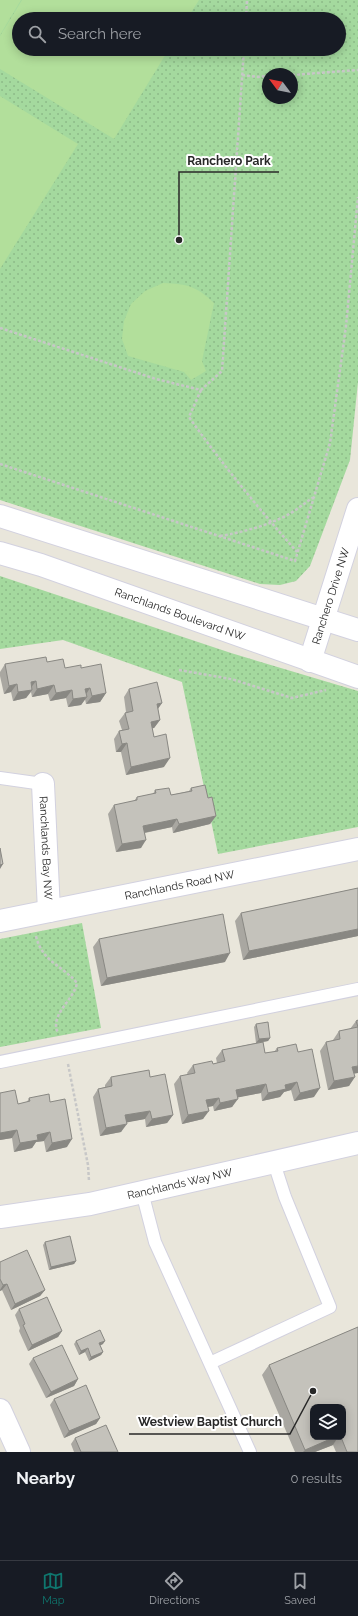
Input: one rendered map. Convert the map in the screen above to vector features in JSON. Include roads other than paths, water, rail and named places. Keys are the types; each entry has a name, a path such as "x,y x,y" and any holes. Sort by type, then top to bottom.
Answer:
{"street":[{"name":"Ranchero Drive NW","path":"310,661 322,619 358,509"},
{"path":"0,516 358,630"},
{"name":"Ranchlands Boulevard NW","path":"0,553 41,565 358,677"},
{"name":"Ranchlands Bay NW","path":"43,784 49,911"},
{"name":"Ranchlands Road NW","path":"0,922 358,849"},
{"name":"Ranchlands Way NW","path":"0,1217 90,1204 358,1143"},
{"path":"0,1410 19,1452"}],"lane":[{"path":"0,778 43,784"},
{"path":"0,1062 358,989"},
{"path":"210,1363 330,1307 285,1197 274,1163"},
{"path":"142,1192 155,1242 250,1452"}],"place":[{"name":"Ranchero Park","path":"179,240"},
{"name":"Westview Baptist Church","path":"313,1391"}]}
